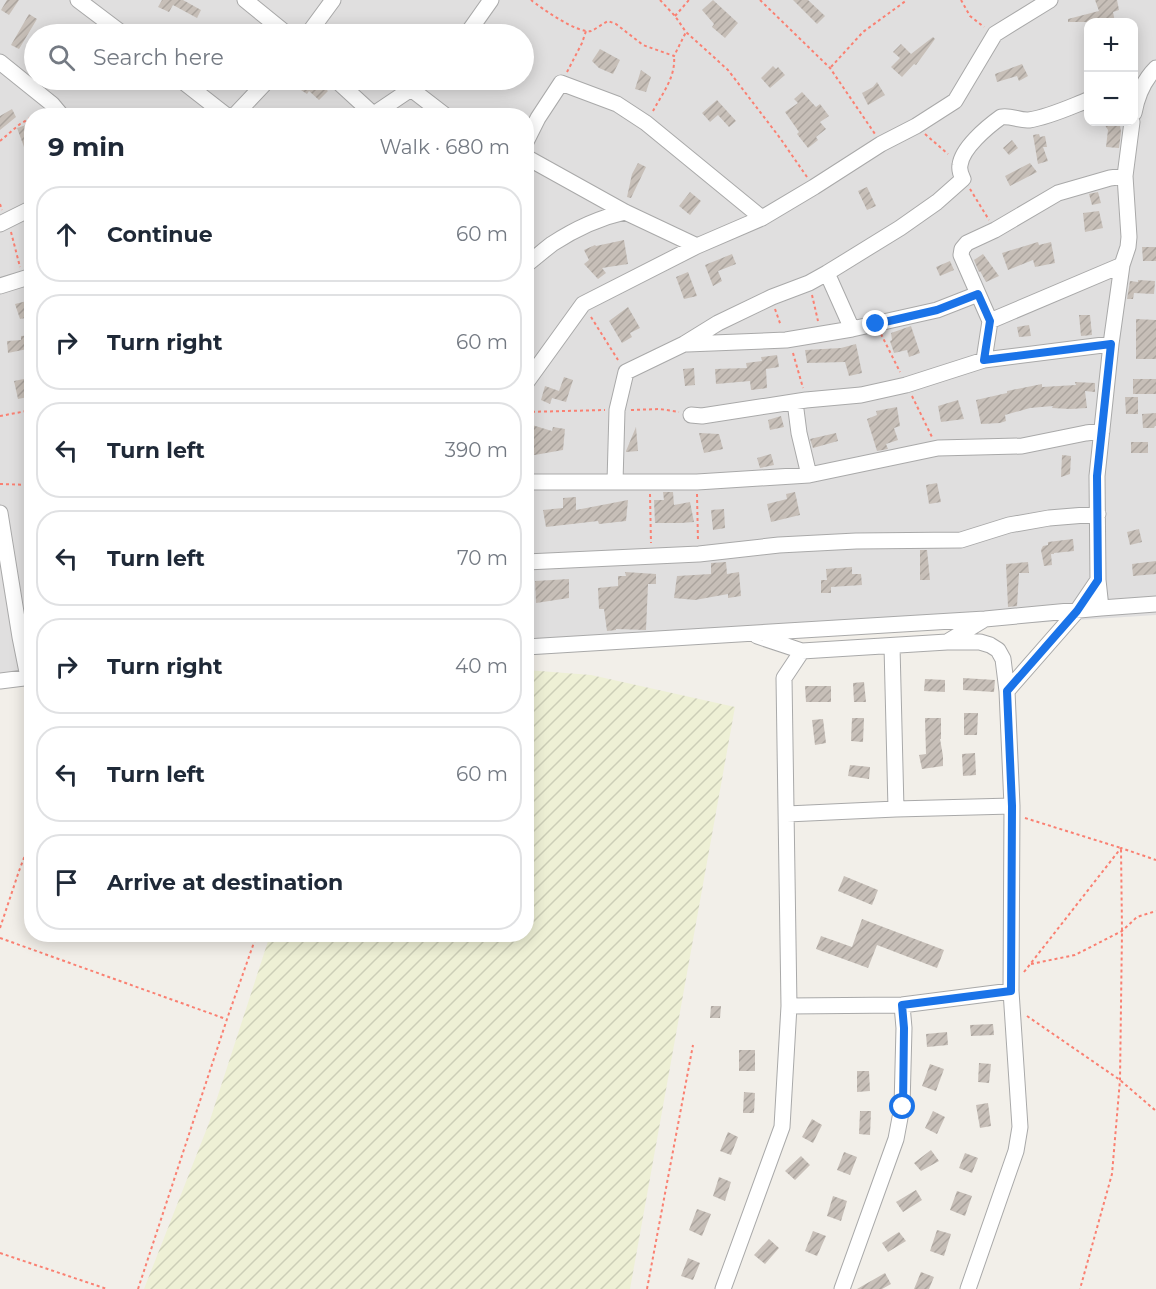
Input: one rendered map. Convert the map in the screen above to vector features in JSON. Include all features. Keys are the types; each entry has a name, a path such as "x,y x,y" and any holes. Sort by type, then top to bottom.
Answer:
{"street":[{"path":"78,0 110,24"},
{"path":"245,0 274,24"},
{"path":"315,24 333,0"},
{"path":"474,24 491,0"},
{"path":"534,372 583,304 697,246 762,218 955,101 995,34 1050,0"},
{"path":"0,62 24,81"},
{"path":"1138,78 1154,70"},
{"path":"1138,96 1154,70"},
{"path":"534,126 561,83 617,104 646,123 762,218"},
{"path":"35,90 55,108"},
{"path":"194,90 217,108"},
{"path":"242,108 259,90"},
{"path":"346,90 365,108"},
{"path":"382,108 407,90"},
{"path":"422,90 438,108"},
{"path":"615,482 617,410 626,372 684,344 718,323 772,297 809,283 900,228 937,202 963,179 960,163 968,146 1001,117 1032,119 1084,102"},
{"path":"1101,608 1098,580 1097,476 1111,344 1122,265 1129,237 1125,176 1131,126"},
{"path":"534,161 625,212 697,246"},
{"path":"984,360 990,321 961,255 964,246 1058,193 1125,176"},
{"path":"4,222 24,212"},
{"path":"534,259 572,231 604,216 625,212"},
{"path":"990,321 1122,265"},
{"path":"827,273 852,329"},
{"path":"0,286 24,278"},
{"path":"684,344 788,339 852,329 937,310 978,294"},
{"path":"691,415 702,416 800,401 861,395 906,385 984,360 1111,344"},
{"path":"800,401 799,433 809,475"},
{"path":"534,482 697,482 809,475 938,448 1022,446 1102,431"},
{"path":"0,513 24,653"},
{"path":"534,562 699,554 778,545 856,540 960,540 1009,525 1049,518 1098,514"},
{"path":"1007,691 1077,611 1098,580"},
{"path":"534,646 984,619 1156,604"},
{"path":"947,642 984,619"},
{"path":"748,633 802,651 980,642 998,650 1003,659 1007,691 1012,806 1012,999 1020,1127 1016,1150 968,1289"},
{"path":"892,646 896,809"},
{"path":"723,1289 782,1127 789,1006 784,678 802,651"},
{"path":"0,681 24,678"},
{"path":"787,814 1012,806"},
{"path":"789,1006 902,1005 1012,999"},
{"path":"842,1289 896,1139 903,1107 902,1005"}],"path":[{"path":"531,0 555,17 586,31 593,30 608,21 616,24 643,45 674,56"},
{"path":"660,0 686,32 728,70 814,187"},
{"path":"675,16 689,0"},
{"path":"760,0 830,68 881,144"},
{"path":"898,0 901,5"},
{"path":"830,68 863,32 908,0"},
{"path":"961,0 970,16 995,34"},
{"path":"561,83 586,31"},
{"path":"646,123 671,79 675,65 674,56 686,32"},
{"path":"0,141 24,122"},
{"path":"916,126 960,163"},
{"path":"963,179 995,230"},
{"path":"0,204 4,222 24,268"},
{"path":"809,283 821,333"},
{"path":"772,297 796,366 800,401"},
{"path":"583,304 626,372"},
{"path":"0,416 24,412"},
{"path":"697,482 699,554"},
{"path":"650,483 651,556"},
{"path":"0,484 24,485"},
{"path":"1012,806 1023,818 1156,860"},
{"path":"1080,1289 1112,1174 1120,1080 1121,848"},
{"path":"1023,974 1121,848"},
{"path":"0,928 24,856"},
{"path":"1029,965 1075,955 1122,931 1137,917 1156,911"},
{"path":"0,938 227,1019"},
{"path":"138,1289 254,942"},
{"path":"1012,999 1120,1080 1156,1111"},
{"path":"646,1289 693,1045"},
{"path":"0,1253 107,1289"}],"shaded area":[{"path":"0,0 1156,0 1156,615 534,655 534,108 24,108 24,685 0,687"}],"green space":[{"path":"534,671 591,675 735,707 630,1289 144,1289 209,1123 268,942 534,942"}],"building":[{"path":"7,0 19,0 9,15 1,10"},
{"path":"162,0 183,0 201,10 197,18 173,5 169,12 158,7"},
{"path":"713,0 738,23 725,38 712,27 714,24 702,10"},
{"path":"793,0 808,0 825,16 817,24"},
{"path":"1095,0 1117,0 1119,10 1113,12 1114,18 1084,18 1084,22 1068,22 1068,19 1099,11"},
{"path":"29,14 37,19 34,24 24,24 24,41 19,49 11,45"},
{"path":"933,37 935,39 916,65 914,64 902,77 891,67 900,58 893,52 901,44 911,54"},
{"path":"600,49 620,60 613,74 599,68 592,61"},
{"path":"1022,64 1028,76 1019,81 1017,76 997,82 995,74"},
{"path":"773,66 776,69 778,67 785,75 770,88 761,78"},
{"path":"641,70 651,77 646,92 635,89"},
{"path":"877,82 885,95 868,105 862,93"},
{"path":"301,90 328,91 319,100 309,91 307,94"},
{"path":"802,92 816,107 820,104 829,116 820,122 826,129 808,148 785,112 798,103 794,99"},
{"path":"717,100 736,121 729,127 718,115 710,122 702,113"},
{"path":"12,109 16,117 0,130 0,116"},
{"path":"24,126 24,147 17,128"},
{"path":"1106,126 1120,126 1119,148 1106,147 1108,130"},
{"path":"1039,134 1040,137 1045,136 1047,147 1043,147 1048,161 1038,164 1033,135"},
{"path":"1012,140 1018,148 1009,155 1003,148"},
{"path":"638,163 646,167 631,198 627,197 632,174"},
{"path":"1030,163 1037,172 1010,186 1005,176"},
{"path":"867,187 876,206 867,210 858,191"},
{"path":"690,192 701,201 690,215 679,206"},
{"path":"1098,192 1101,203 1092,205 1089,194"},
{"path":"1099,211 1103,228 1085,232 1083,213"},
{"path":"624,240 628,264 602,268 606,273 598,279 584,264 589,260 584,250 595,245"},
{"path":"1038,242 1039,245 1051,242 1055,263 1035,267 1033,260 1008,270 1002,253"},
{"path":"1142,247 1156,247 1156,261 1143,261"},
{"path":"732,254 736,264 718,271 722,281 713,286 705,265"},
{"path":"983,254 999,276 986,282 974,260"},
{"path":"950,261 954,270 940,276 936,267"},
{"path":"688,272 697,296 684,299 676,277"},
{"path":"1138,280 1155,281 1154,294 1134,293 1133,299 1127,299 1130,281 1138,282"},
{"path":"24,302 24,318 20,319 15,304"},
{"path":"628,307 640,328 630,333 632,337 622,343 609,321"},
{"path":"1079,315 1090,315 1092,335 1081,336"},
{"path":"1136,319 1156,320 1156,359 1136,359"},
{"path":"1029,325 1031,336 1019,337 1017,327"},
{"path":"911,326 920,353 909,357 907,350 894,353 890,341 892,340 891,333"},
{"path":"21,336 24,336 24,350 8,353 7,341 21,340"},
{"path":"856,344 862,373 849,376 845,362 807,363 805,350 841,348"},
{"path":"777,355 779,367 766,369 767,388 751,390 750,381 716,384 715,369 747,368 746,363 762,361 761,357"},
{"path":"694,368 695,385 685,386 683,369"},
{"path":"564,377 573,380 566,402 552,398 550,404 541,400 545,386 559,391"},
{"path":"24,379 24,398 18,399 14,381"},
{"path":"1133,379 1156,379 1156,394 1133,394"},
{"path":"1075,382 1095,383 1095,392 1085,391 1087,408 1052,408 1053,406 1030,408 1005,415 1006,421 1000,423 981,424 976,400 1042,384 1042,387 1076,385"},
{"path":"1125,397 1138,397 1138,414 1126,414"},
{"path":"958,400 964,419 941,422 938,406"},
{"path":"897,407 900,426 894,428 898,440 886,444 888,449 877,451 867,419 877,415 876,411"},
{"path":"1156,413 1156,426 1143,428 1142,414"},
{"path":"781,416 784,427 770,430 768,420"},
{"path":"534,426 552,431 553,427 565,429 563,450 534,455"},
{"path":"636,427 638,451 626,452 626,451"},
{"path":"699,433 719,434 723,449 704,453"},
{"path":"836,433 838,441 813,448 810,439"},
{"path":"1131,442 1148,442 1148,453 1131,453"},
{"path":"771,454 774,465 760,468 757,458"},
{"path":"1062,455 1071,456 1070,474 1061,477"},
{"path":"937,483 941,502 929,504 926,485"},
{"path":"663,492 673,492 674,505 690,502 694,522 655,523 654,500 664,500"},
{"path":"795,492 800,515 771,522 767,504 787,499 786,494"},
{"path":"576,497 576,510 628,500 626,521 599,524 598,521 546,527 543,510 563,508 563,498"},
{"path":"724,509 725,528 713,530 711,510"},
{"path":"1139,529 1142,542 1130,545 1127,532"},
{"path":"1073,539 1074,551 1051,554 1052,565 1044,566 1041,550 1043,546 1048,545 1048,542"},
{"path":"920,550 927,550 930,580 920,580"},
{"path":"1156,561 1156,574 1133,576 1132,564"},
{"path":"726,562 727,574 739,572 741,596 728,598 728,594 695,600 674,598 677,576 711,574 711,563"},
{"path":"1028,562 1029,573 1019,573 1017,606 1008,607 1006,564"},
{"path":"852,567 852,574 861,574 862,585 831,587 831,593 821,593 821,580 827,580 826,569"},
{"path":"625,572 656,574 656,584 648,584 646,630 607,631 604,609 599,609 598,588 618,586 618,576 626,576"},
{"path":"569,579 569,598 536,603 535,581"},
{"path":"963,678 995,680 994,692 963,690"},
{"path":"925,679 945,680 945,692 924,691"},
{"path":"864,682 866,702 854,702 853,683"},
{"path":"805,686 831,686 831,702 806,702"},
{"path":"964,713 978,713 977,735 964,735"},
{"path":"852,718 864,718 863,742 851,741"},
{"path":"925,718 941,718 940,739 943,766 922,769 919,755 926,754"},
{"path":"823,719 826,743 815,745 812,720"},
{"path":"975,753 976,775 963,776 962,754"},
{"path":"850,765 870,767 869,779 848,776"},
{"path":"844,876 878,890 872,905 838,891"},
{"path":"862,919 944,950 937,968 877,945 868,968 816,949 821,936 852,947"},
{"path":"711,1006 721,1006 720,1018 710,1018"},
{"path":"993,1024 994,1035 971,1036 970,1025"},
{"path":"947,1032 948,1045 927,1047 926,1034"},
{"path":"739,1050 755,1050 755,1071 739,1071"},
{"path":"979,1063 991,1064 989,1083 978,1082"},
{"path":"930,1064 944,1069 936,1091 922,1086"},
{"path":"857,1071 869,1071 870,1091 857,1092"},
{"path":"744,1092 755,1093 754,1113 743,1113"},
{"path":"988,1103 991,1126 980,1128 976,1105"},
{"path":"860,1111 871,1111 870,1135 859,1134"},
{"path":"933,1111 945,1117 937,1134 925,1128"},
{"path":"812,1119 822,1125 813,1143 802,1137"},
{"path":"728,1132 738,1137 731,1155 720,1151"},
{"path":"931,1150 939,1161 921,1171 914,1163"},
{"path":"844,1152 857,1157 850,1175 837,1170"},
{"path":"965,1153 978,1158 972,1173 959,1168"},
{"path":"801,1156 810,1165 795,1180 785,1171"},
{"path":"719,1177 731,1182 725,1201 713,1196"},
{"path":"916,1190 922,1200 903,1212 896,1202"},
{"path":"957,1191 972,1196 965,1216 950,1210"},
{"path":"833,1196 847,1201 841,1221 827,1216"},
{"path":"697,1209 711,1214 702,1236 689,1230"},
{"path":"937,1230 951,1234 944,1256 930,1251"},
{"path":"813,1231 826,1236 817,1256 805,1251"},
{"path":"899,1232 906,1241 888,1252 882,1243"},
{"path":"769,1239 779,1248 765,1264 754,1255"},
{"path":"688,1258 700,1263 693,1280 681,1276"},
{"path":"921,1272 934,1277 929,1289 914,1289"},
{"path":"885,1273 891,1284 882,1289 857,1289"}],"route":[{"path":"876,324 937,310 978,294 990,321 984,360 1111,344 1097,476 1098,580 1077,611 1007,691 1012,806 1011,991 902,1005 903,1107"}]}
